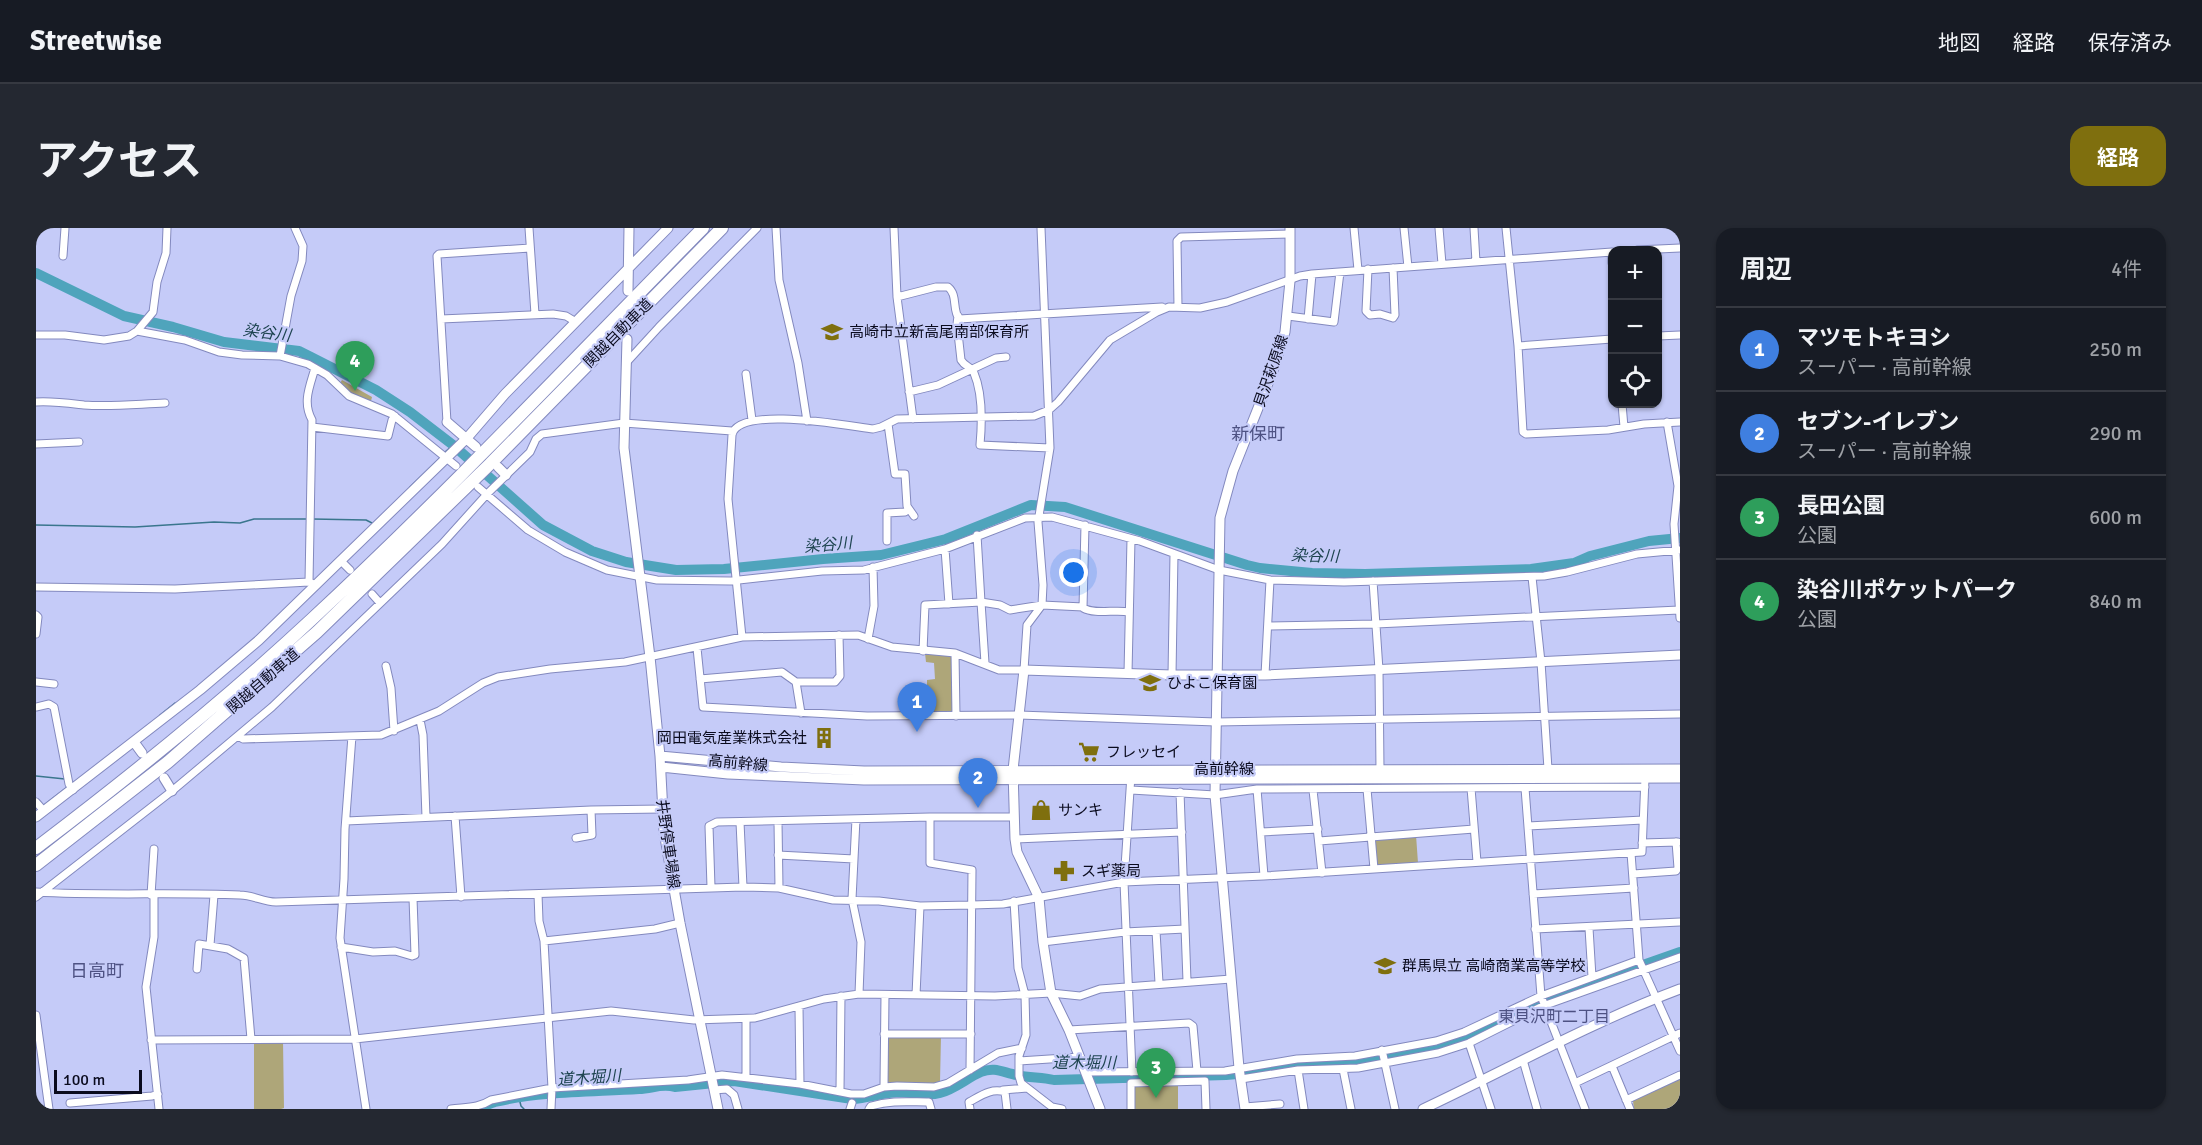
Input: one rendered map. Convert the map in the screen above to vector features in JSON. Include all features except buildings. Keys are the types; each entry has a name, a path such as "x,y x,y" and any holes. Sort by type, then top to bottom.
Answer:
{"highway":[{"name":"関越自動車道","path":"36,848 159,752 285,643 395,540 460,468 703,228"},
{"name":"関越自動車道","path":"36,865 168,762 325,625 494,466 722,228"}],"street":[{"path":"63,256 65,228"},
{"path":"36,335 109,339 129,336 136,331 153,312 157,282 166,253 167,228"},
{"path":"280,355 291,296 302,261 303,246 295,228"},
{"path":"529,228 535,314"},
{"path":"628,228 628,291"},
{"path":"36,817 200,690 259,640 313,584 341,561 466,440 505,394 668,228"},
{"path":"626,363 757,228"},
{"path":"776,228 779,280 798,363 807,421"},
{"path":"894,228 897,297 913,419"},
{"path":"1041,228 1050,448 1039,518 1042,606 1027,625 1013,770 1015,839 1017,852 1039,897 1043,942 1052,993 1100,1109"},
{"path":"1354,228 1358,270"},
{"path":"1404,228 1408,267"},
{"path":"1439,228 1442,264"},
{"path":"1474,228 1476,262"},
{"path":"1506,228 1518,346 1523,432 1526,434 1608,430 1680,422"},
{"path":"1178,307 1177,242 1181,237 1290,231"},
{"name":"貝沢萩原線","path":"1245,1108 1239,1068 1215,795 1220,518 1233,471 1278,358 1288,316 1290,231"},
{"path":"478,451 447,422 438,255 530,248"},
{"path":"1662,249 1680,248"},
{"path":"958,316 959,319 1046,312 1169,307 1200,308 1227,302 1312,274 1608,252"},
{"path":"1368,269 1366,311 1370,315 1380,314 1393,318 1395,315 1393,268"},
{"path":"1288,316 1334,322 1340,272"},
{"path":"1308,319 1312,274"},
{"path":"897,297 936,286 948,287 953,293 958,316 962,360 964,365 972,369 979,396 982,418 980,445 1050,448"},
{"path":"742,637 728,499 732,431 739,424 752,420 778,418 873,429 897,419 1034,416 1049,410 1110,340 1140,321 1169,307"},
{"path":"441,319 535,314 560,315 576,322"},
{"path":"136,331 185,340 208,349 231,354 280,355 315,368 327,375 348,396 395,416 460,468"},
{"path":"1662,336 1680,335"},
{"path":"1518,346 1608,339"},
{"path":"624,423 627,344 644,344"},
{"path":"909,392 938,385 996,358 1006,357"},
{"path":"313,584 312,420 307,412 306,404 315,368"},
{"path":"746,374 752,420"},
{"path":"36,402 57,401 83,405 125,406 165,403"},
{"path":"1622,408 1624,427"},
{"path":"312,427 388,436 395,416"},
{"path":"1667,422 1678,486 1674,526 1680,618"},
{"path":"36,897 172,791 272,707 442,544 487,494 530,453 538,437 544,433 624,423 732,431"},
{"name":"井野停車場線","path":"624,423 624,448 641,576 660,756 662,810 680,923 718,1109"},
{"path":"888,424 895,474 905,474 907,506 911,512 887,513 888,541"},
{"path":"36,444 79,442"},
{"path":"494,466 505,476"},
{"path":"476,483 528,530 565,552 607,570 665,581 736,580 822,571 864,570 945,549 1025,518 1052,517 1131,539 1219,569 1269,580 1373,581 1532,577 1567,572 1636,554 1677,549"},
{"path":"1083,606 1085,525"},
{"path":"977,535 985,663"},
{"path":"1128,673 1131,539"},
{"path":"945,549 949,604"},
{"path":"1172,675 1174,554"},
{"path":"341,561 350,570"},
{"path":"868,639 874,606 873,567"},
{"path":"1532,577 1541,662 1548,770"},
{"path":"1265,675 1269,580"},
{"path":"1373,581 1379,670 1380,770"},
{"path":"36,587 175,589 313,584"},
{"path":"372,594 380,603"},
{"path":"923,651 925,605 981,602 1000,605 1010,610 1042,606 1083,606 1088,611 1095,612 1118,610 1129,612"},
{"path":"1268,626 1376,624 1679,610"},
{"path":"36,615 38,618 36,634"},
{"path":"700,679 782,672 796,682 835,682 840,676 839,635"},
{"path":"238,736 243,739 369,736 420,720 454,703 483,683 504,675 625,663 742,637 858,635 892,647 955,652 999,670 1217,676 1680,655"},
{"path":"697,648 703,707 867,716 1019,715 1216,722 1680,714"},
{"path":"955,652 957,716"},
{"path":"386,666 391,688 394,730"},
{"path":"36,682 54,684"},
{"path":"796,682 801,713"},
{"path":"36,707 54,706 69,784 73,790"},
{"path":"420,720 423,735 426,817"},
{"path":"352,736 341,947 366,1109"},
{"path":"134,742 142,753"},
{"name":"高前幹線","path":"660,756 781,767 853,770 1680,769"},
{"name":"高前幹線","path":"661,767 728,774 864,780 1014,780 1131,785 1215,780 1645,782 1680,778"},
{"path":"1132,769 1124,882 1132,1072"},
{"path":"164,778 172,791"},
{"path":"40,892 243,895 268,902 743,887 779,888 833,900 852,899 920,906 972,905 1003,904 1124,882 1322,873 1642,852 1645,782 1525,788 1257,789 1215,795 1131,785"},
{"path":"1471,788 1477,862"},
{"path":"1525,788 1541,996 1585,1109"},
{"path":"1257,789 1264,876"},
{"path":"1313,789 1322,873"},
{"path":"1367,789 1374,869"},
{"path":"1180,792 1187,981"},
{"path":"36,802 44,811"},
{"path":"346,821 591,810 662,810"},
{"path":"576,838 592,835 591,810"},
{"path":"455,816 460,897"},
{"path":"930,817 930,863 972,870 970,1070"},
{"path":"711,887 709,826 717,822 1014,817"},
{"path":"856,819 852,899 861,942 859,994"},
{"path":"1528,826 1642,820"},
{"path":"740,822 743,887"},
{"path":"778,822 779,888"},
{"path":"1261,832 1318,829"},
{"path":"1319,841 1474,829"},
{"path":"1015,839 1182,832"},
{"path":"1633,874 1676,871 1678,868 1678,842 1642,843"},
{"path":"154,849 152,895 154,937 146,981 159,1109"},
{"path":"1631,853 1641,965 1656,998 1677,1034 1680,1051"},
{"path":"778,855 854,859"},
{"path":"1533,894 1634,888"},
{"path":"538,894 539,921 544,941 549,1019 551,1109"},
{"path":"210,945 214,895"},
{"path":"341,947 374,952 395,951 415,955 413,898"},
{"path":"1014,901 1018,968 1025,995 1026,1035 1019,1061 1019,1076 1021,1083 1052,1108 1062,1109"},
{"path":"916,995 920,906"},
{"path":"1535,929 1680,922"},
{"path":"544,941 655,929 680,923"},
{"path":"1588,928 1592,977"},
{"path":"1043,942 1125,932 1185,929"},
{"path":"1156,931 1159,983"},
{"path":"196,969 198,945 228,949 244,958 251,1039"},
{"path":"1087,1076 1239,1068 1297,1059 1355,1056 1436,1041 1464,1032 1541,996 1592,977 1680,957"},
{"path":"1241,1079 1298,1070 1343,1069 1438,1053 1469,1043 1543,1006 1641,965"},
{"path":"151,1040 355,1039 610,1011 700,1020 755,1018 841,996 859,994 971,996 1052,993 1080,996 1100,989 1231,979"},
{"path":"1423,1109 1559,1043 1680,989"},
{"path":"884,1088 885,995"},
{"path":"840,1091 841,996"},
{"path":"799,1006 800,1084"},
{"path":"36,1015 49,1109"},
{"path":"746,1018 746,1077"},
{"path":"1069,1030 1190,1023 1193,1026 1197,1071"},
{"path":"884,1034 971,1034"},
{"path":"1575,1083 1677,1034"},
{"path":"1469,1043 1491,1109"},
{"path":"451,1109 472,1107 491,1100 552,1088 712,1078 722,1075 864,1094 884,1088 933,1087 948,1083 998,1053 1022,1048"},
{"path":"1382,1050 1395,1109"},
{"path":"1019,1061 1080,1057"},
{"path":"1523,1060 1537,1109"},
{"path":"1612,1066 1630,1109"},
{"path":"1343,1069 1351,1109"},
{"path":"1298,1070 1304,1109"},
{"path":"1626,1101 1680,1075"},
{"path":"1131,1109 1131,1083 1205,1081 1206,1109"},
{"path":"970,1109 969,1102 988,1091 1027,1088"},
{"path":"714,1090 727,1089 734,1095 738,1109"},
{"path":"1003,1090 1007,1109"},
{"path":"70,1103 158,1094"},
{"path":"869,1109 880,1103 902,1100 929,1102 931,1109"},
{"path":"1245,1108 1280,1104"}],"shaded area":[{"path":"342,380 372,397 371,401 351,393 340,383"},
{"path":"925,653 952,655 954,710 952,713 927,713 927,680 935,679 934,663 926,662"},
{"path":"1416,835 1418,863 1379,866 1376,863 1374,839"},
{"path":"889,1036 941,1036 940,1082 933,1085 887,1085 886,1038"},
{"path":"254,1041 283,1041 284,1108 254,1109"},
{"path":"1680,1079 1680,1109 1634,1109 1633,1101"},
{"path":"1136,1085 1178,1085 1178,1109 1135,1109 1134,1088"}],"waterway":[{"name":"染谷川","path":"36,273 124,316 224,342 299,351 376,390 410,412 453,445 543,525 592,551 626,562 676,570 724,569 881,555 946,539 1031,505 1065,507 1247,565 1312,573 1365,574 1531,569 1574,563 1590,556 1649,541 1680,538"},
{"path":"444,453 453,445"},
{"path":"410,487 441,457"},
{"path":"36,525 135,527 214,522 240,523 254,519 307,519"},
{"path":"312,519 366,520 372,523"},
{"path":"160,715 175,703"},
{"path":"36,776 65,779"},
{"path":"44,805 66,788"},
{"name":"道木堀川","path":"479,1109 513,1098 567,1092 675,1087 734,1081 852,1099 898,1092 940,1093 981,1072 991,1070 1054,1080 1226,1075 1298,1064 1377,1060 1452,1044 1549,998 1680,952"},
{"path":"519,1098 524,1109"}],"place":[{"name":"高崎市立新高尾南部保育所","path":"832,332"},
{"name":"染谷川ポケットパーク","path":"355,391"},
{"name":"ひよこ保育園","path":"1150,683"},
{"name":"マツモトキヨシ","path":"917,732"},
{"name":"岡田電気産業株式会社","path":"824,738"},
{"name":"フレッセイ","path":"1089,752"},
{"name":"セブン-イレブン","path":"978,808"},
{"name":"サンキ","path":"1041,810"},
{"name":"スギ薬局","path":"1064,871"},
{"name":"群馬県立 高崎商業高等学校","path":"1385,966"},
{"name":"長田公園","path":"1156,1098"}],"district":[{"name":"新保町","path":"1258,434"},
{"name":"日高町","path":"97,971"},
{"name":"東貝沢町二丁目","path":"1554,1017"}]}
